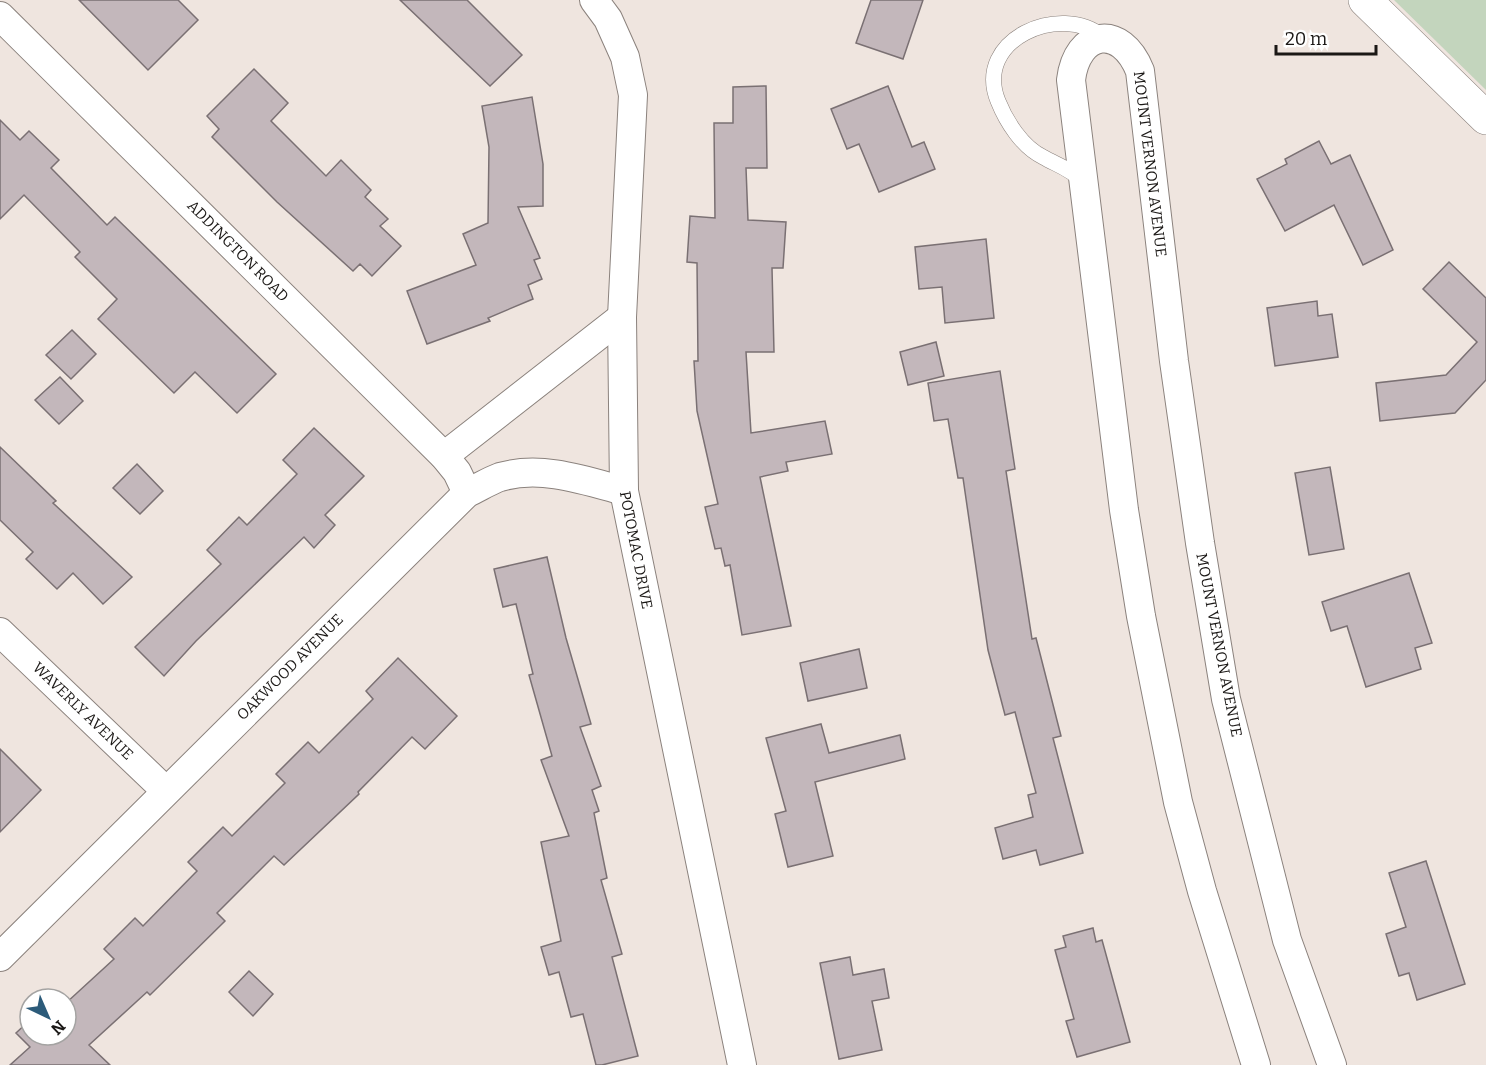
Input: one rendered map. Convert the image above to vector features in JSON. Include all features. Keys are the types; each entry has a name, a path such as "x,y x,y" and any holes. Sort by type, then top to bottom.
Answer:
{"street":[{"name":"POTOMAC DRIVE","path":"594,0 618,39 625,57 633,95 622,317 624,491 742,1065"},
{"path":"1365,0 1486,118"},
{"name":"ADDINGTON ROAD","path":"0,16 444,456 457,471 467,493"},
{"path":"1103,38 1090,42 1079,52 1073,64 1071,81 1124,510 1141,616 1178,802 1202,891 1256,1065"},
{"name":"MOUNT VERNON AVENUE","path":"1103,38 1114,40 1125,46 1134,56 1140,71 1174,361 1200,543 1226,699 1287,940 1332,1065"},
{"path":"444,456 622,317"},
{"name":"OAKWOOD AVENUE","path":"0,957 467,493 501,477 539,473 574,477 624,491"},
{"name":"WAVERLY AVENUE","path":"0,632 166,791"}],"lane":[{"path":"1084,183 1068,169 1040,156 1013,129 997,98 996,64 1001,51 1013,39 1053,23 1073,22 1091,28 1103,38"}],"green space":[{"path":"1394,0 1486,0 1486,90"}],"building":[{"path":"79,0 178,0 198,20 148,70"},
{"path":"400,0 467,0 522,55 490,86"},
{"path":"871,0 923,0 903,59 856,43"},
{"path":"254,69 288,103 271,121 326,176 341,160 371,190 365,197 388,219 380,226 401,246 372,276 360,264 353,271 277,202 212,137 219,129 207,116"},
{"path":"766,86 767,168 746,168 748,220 786,222 783,268 772,268 774,352 746,352 751,433 825,421 832,454 786,462 788,471 760,477 791,626 742,635 730,565 725,566 721,548 715,549 705,507 718,504 697,411 694,361 698,361 697,263 687,262 690,216 715,218 714,123 733,123 733,87"},
{"path":"888,86 912,147 924,142 935,169 879,192 859,144 847,149 831,109"},
{"path":"532,97 543,164 543,206 518,207 540,258 534,260 542,279 528,285 533,299 488,318 490,321 427,344 407,291 476,265 463,234 488,223 489,147 482,106"},
{"path":"0,120 20,140 29,131 59,160 51,168 107,225 115,217 276,374 237,413 195,372 174,393 98,319 117,299 75,257 80,252 24,195 0,219"},
{"path":"1319,141 1331,164 1350,155 1393,250 1363,265 1334,205 1285,231 1257,179 1287,164 1285,159"},
{"path":"986,239 994,318 945,323 942,287 919,289 915,247"},
{"path":"1449,262 1486,298 1486,380 1455,413 1380,421 1376,383 1446,375 1477,342 1423,289"},
{"path":"1317,301 1318,316 1332,314 1338,357 1275,366 1267,308"},
{"path":"72,330 96,354 71,379 46,355"},
{"path":"936,342 944,376 908,385 900,352"},
{"path":"1000,371 1015,469 1006,471 1032,639 1036,638 1061,736 1053,738 1083,853 1040,865 1036,850 1003,859 995,828 1033,817 1028,795 1036,793 1015,712 1005,715 988,650 963,478 958,478 948,419 934,421 928,383"},
{"path":"60,377 83,401 59,424 35,400"},
{"path":"314,428 364,476 325,515 335,525 314,548 304,537 196,641 164,676 135,647 221,564 207,550 239,517 247,525 297,474 283,460"},
{"path":"0,447 56,501 53,503 132,577 103,604 73,573 57,589 26,559 33,552 0,520"},
{"path":"137,464 163,491 140,514 113,488"},
{"path":"1330,467 1344,549 1309,555 1295,473"},
{"path":"547,557 566,638 591,724 580,727 601,786 592,790 599,811 594,813 607,878 601,880 622,954 612,957 638,1056 602,1065 596,1065 583,1014 571,1017 559,972 549,975 541,947 561,941 541,842 569,836 541,760 552,756 529,675 533,674 516,604 503,607 494,569"},
{"path":"1409,573 1432,643 1415,648 1421,669 1366,687 1347,626 1331,631 1322,602"},
{"path":"859,649 867,688 808,701 800,663"},
{"path":"398,658 457,716 425,749 412,737 358,792 359,794 284,865 274,856 217,913 225,921 150,995 147,992 89,1045 110,1065 10,1065 30,1047 78,1047 78,992 114,959 104,949 135,918 143,926 197,871 188,862 223,827 232,836 285,783 276,774 308,742 319,753 373,699 366,691"},
{"path":"821,724 829,753 900,735 905,759 815,782 833,856 788,867 775,814 786,811 766,738"},
{"path":"0,749 41,790 0,832"},
{"path":"1426,861 1465,984 1417,1000 1409,973 1399,976 1386,934 1406,927 1389,873"},
{"path":"1093,928 1096,942 1102,940 1130,1042 1077,1057 1066,1021 1074,1019 1055,950 1066,947 1063,936"},
{"path":"850,957 853,975 884,969 889,998 872,1001 882,1050 839,1059 820,963"},
{"path":"249,971 273,994 253,1016 229,992"}]}
